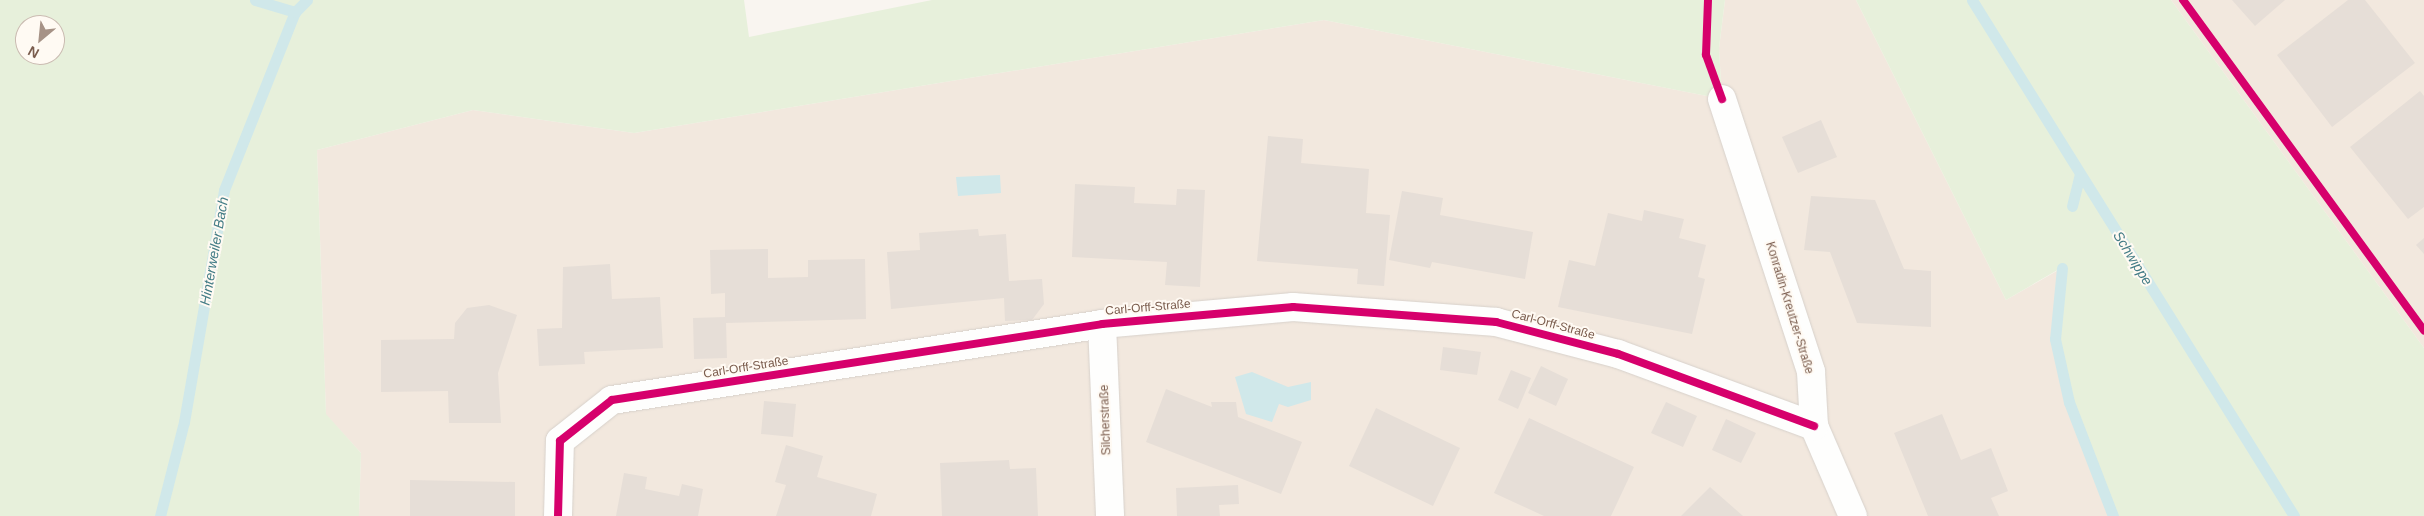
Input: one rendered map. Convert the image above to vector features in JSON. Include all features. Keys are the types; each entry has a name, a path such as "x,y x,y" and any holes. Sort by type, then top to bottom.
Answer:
{"street":[{"name":"Konradin-Kreutzer-Straße","path":"1722,99 1811,372 1814,426 1853,516"},
{"name":"Carl-Orff-Straße","path":"558,516 560,441 612,400 1102,324 1293,307 1496,322 1618,354 1814,426"},
{"name":"Silcherstraße","path":"1102,324 1110,516"}],"shaded area":[{"path":"1725,0 1856,0 2006,300 2062,268 2055,339 2069,402 2113,516 359,516 361,453 326,415 317,150 473,110 634,133 1324,20 1722,99 1719,48"},
{"path":"2171,0 2424,0 2424,348"}],"green space":[{"path":"0,0 744,0 749,37 932,0 1725,0 1719,48 1722,99 1324,20 634,133 473,110 317,150 326,414 361,453 359,516 0,516"},
{"path":"1856,0 2171,0 2424,348 2424,516 2113,516 2069,402 2055,339 2061,268 2006,300"}],"water":[{"path":"1000,175 1001,193 958,196 956,177"},
{"path":"1252,372 1288,387 1311,382 1311,400 1288,407 1279,404 1272,422 1246,414 1235,377"}],"building":[{"path":"2232,0 2285,0 2255,26"},
{"path":"2348,0 2365,0 2415,63 2332,127 2277,55"},
{"path":"2420,91 2424,96 2424,207 2408,219 2350,147"},
{"path":"1821,120 1837,157 1798,173 1782,137"},
{"path":"1268,136 1303,139 1301,163 1369,169 1366,213 1390,215 1384,286 1357,284 1358,269 1257,261"},
{"path":"1075,184 1135,187 1134,203 1176,205 1177,189 1205,190 1200,287 1165,285 1167,262 1072,257"},
{"path":"1402,191 1443,198 1440,215 1533,232 1525,279 1432,262 1430,268 1389,260"},
{"path":"1811,196 1875,200 1904,269 1931,271 1931,327 1857,323 1830,252 1804,250"},
{"path":"1644,210 1684,219 1679,238 1706,245 1698,277 1705,279 1692,334 1558,307 1569,260 1595,266 1608,213 1642,221"},
{"path":"978,229 979,236 1006,234 1009,281 1042,279 1044,304 1032,320 1005,321 1004,298 891,309 887,252 920,250 919,233"},
{"path":"2424,238 2424,254 2416,245"},
{"path":"768,249 768,278 808,277 808,260 865,259 866,319 726,323 727,358 694,359 693,318 725,317 725,293 711,294 710,250"},
{"path":"610,264 612,299 660,297 663,348 584,352 585,364 539,366 537,329 562,328 563,267"},
{"path":"489,305 517,315 498,373 501,423 449,423 448,391 381,392 381,340 454,339 455,323 467,308"},
{"path":"1443,347 1481,352 1477,375 1440,370"},
{"path":"1541,366 1568,379 1556,406 1528,393"},
{"path":"1511,370 1531,378 1518,409 1498,400"},
{"path":"1166,389 1212,407 1211,402 1236,402 1238,417 1302,442 1281,494 1146,442"},
{"path":"764,401 796,404 793,437 761,434"},
{"path":"1666,402 1697,416 1683,447 1651,433"},
{"path":"1376,408 1460,448 1433,506 1349,466"},
{"path":"1942,414 1961,460 1991,448 2008,491 1991,498 1999,516 1928,516 1894,433"},
{"path":"1529,418 1634,467 1611,516 1544,516 1494,493"},
{"path":"1726,419 1756,433 1741,463 1712,450"},
{"path":"786,445 823,456 817,477 877,494 871,516 776,516 786,485 775,482"},
{"path":"1009,460 1010,469 1036,468 1038,516 942,516 940,463"},
{"path":"624,473 647,477 645,489 679,496 682,484 703,489 698,516 616,516"},
{"path":"410,480 515,482 515,516 410,516"},
{"path":"1238,485 1239,504 1219,505 1220,516 1177,516 1176,488"},
{"path":"1710,487 1743,516 1681,516"}],"waterway":[{"path":"255,0 295,12"},
{"name":"Hinterweiler Bach","path":"160,516 184,422 224,190 295,12 307,0"},
{"name":"Schwippe","path":"1972,0 2294,516"},
{"path":"2072,206 2080,175"},
{"path":"2062,268 2055,339 2069,402 2113,516"}],"cycle path":[{"path":"1708,0 1706,55 1722,99"},
{"path":"2183,0 2424,330"},
{"path":"558,516 560,441 612,400 1102,324 1293,307 1496,322 1618,354 1814,426"}]}
